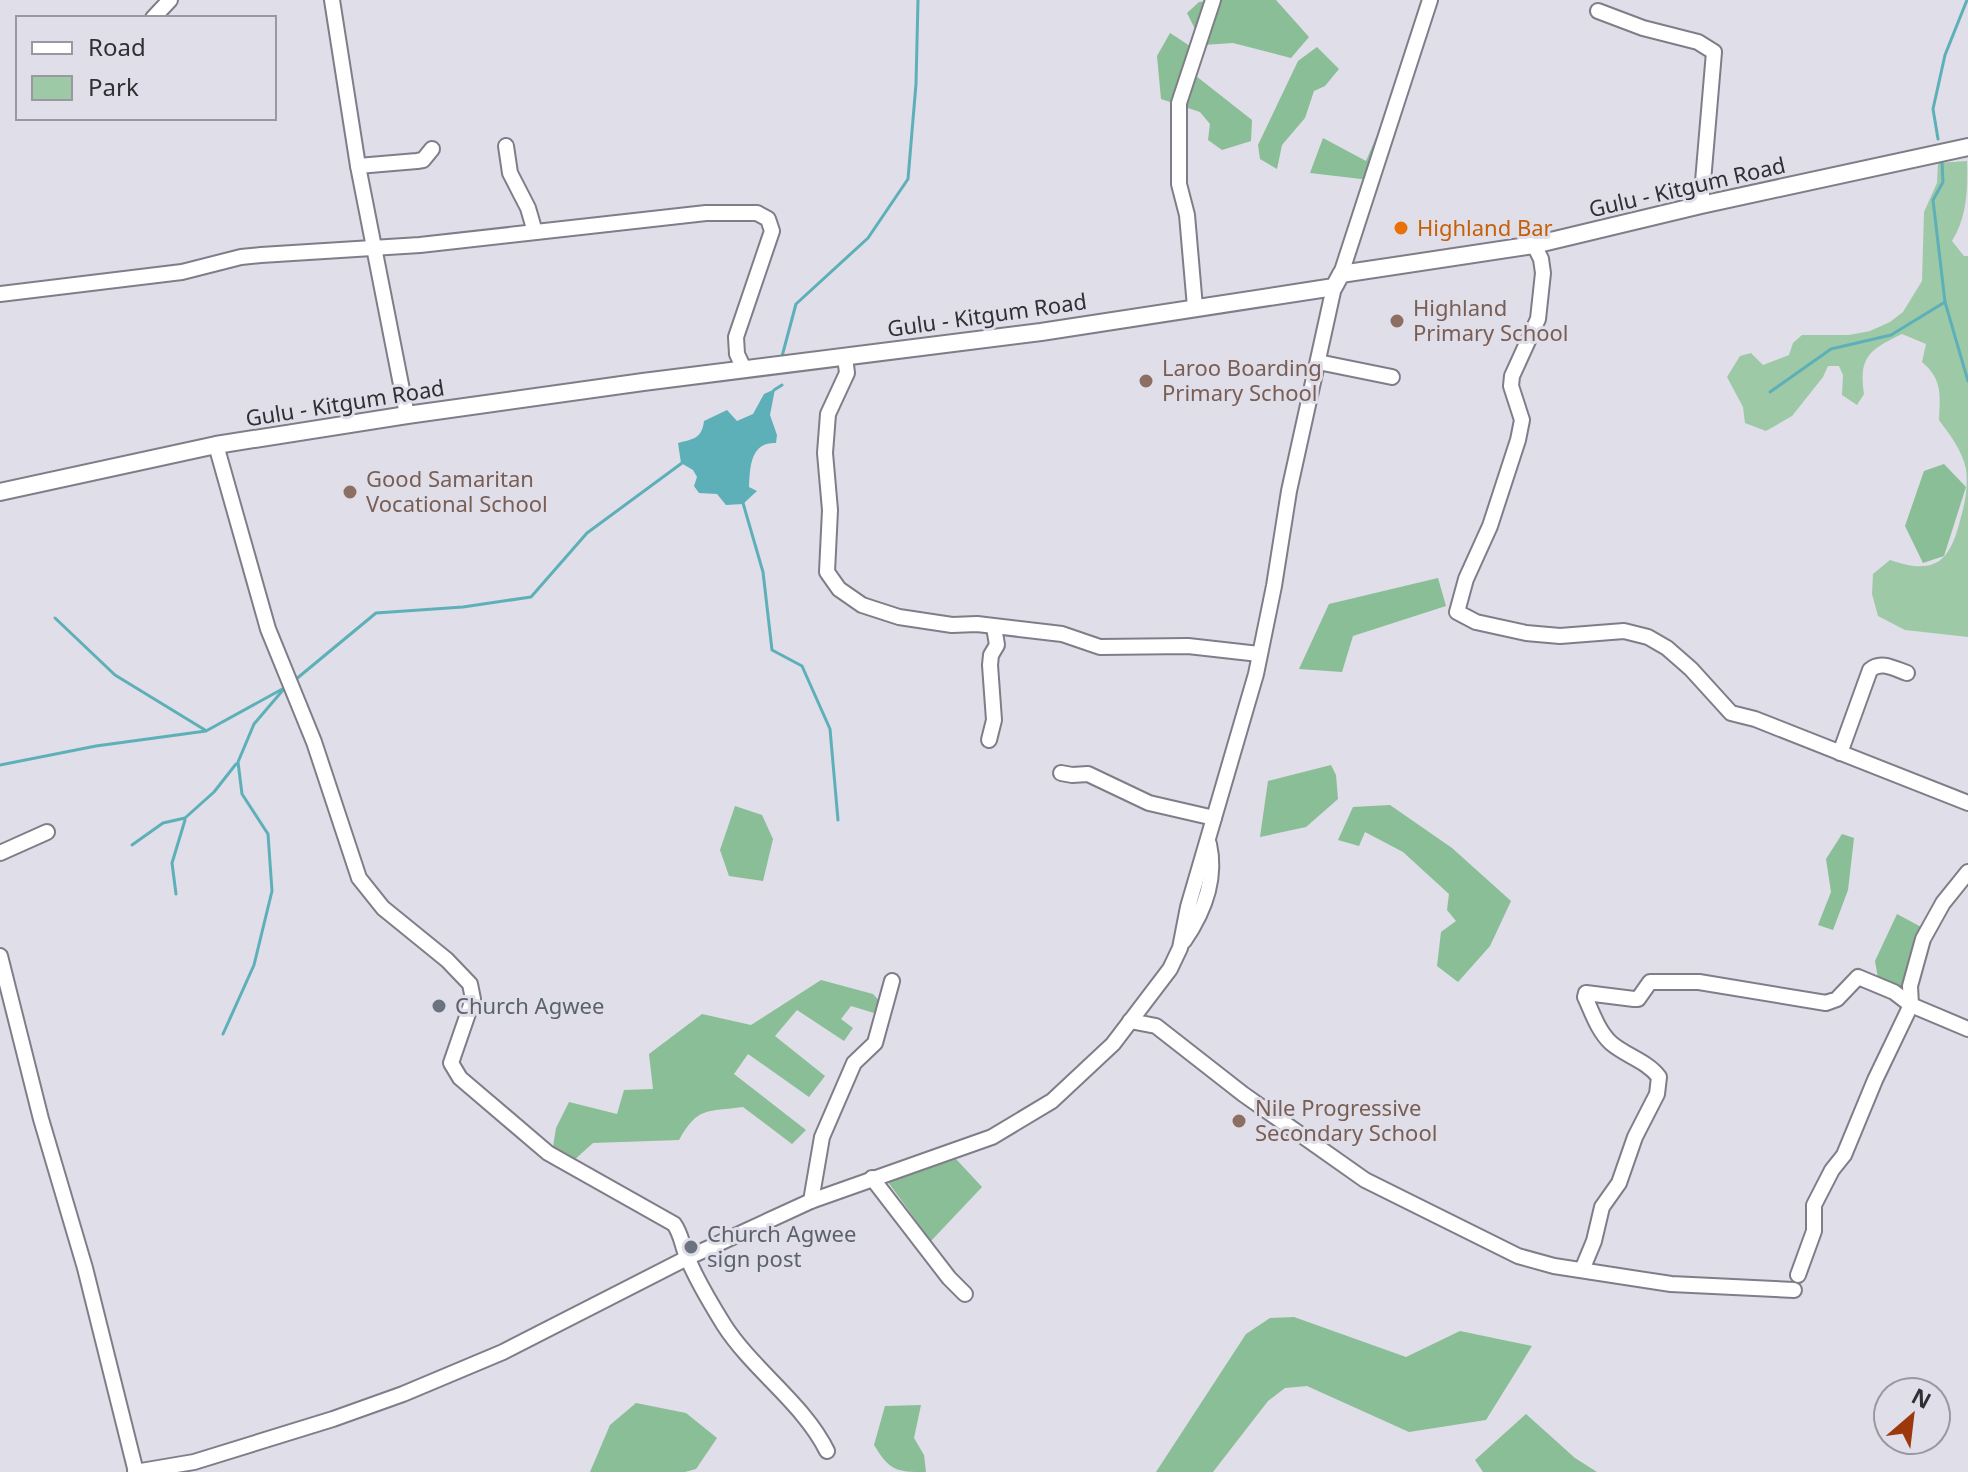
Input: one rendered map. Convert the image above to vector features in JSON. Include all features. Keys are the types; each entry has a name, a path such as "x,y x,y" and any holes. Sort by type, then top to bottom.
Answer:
{"main road":[{"name":"Gulu - Kitgum Road","path":"0,492 216,445 407,415 1041,332 1195,307 1534,245 1968,147"}],"street":[{"path":"155,16 170,0"},
{"path":"332,0 358,166 407,415"},
{"path":"1195,307 1187,215 1179,184 1179,103 1213,0"},
{"path":"0,956 41,1119 85,1268 136,1472 194,1462 403,1394 503,1352 687,1258 811,1201 965,1148 1052,1101 1113,1044 1170,969 1199,918 1210,886 1213,859 1209,842 1214,818 1256,674 1289,491 1338,280 1430,0"},
{"path":"1598,11 1632,25 1698,42 1714,52 1701,205"},
{"path":"506,146 510,173 528,208 535,232"},
{"path":"358,166 423,160 432,149"},
{"path":"0,294 182,272 241,257 420,245 706,213 742,212 764,216 771,224 772,231 736,337 737,354 744,369"},
{"path":"1534,245 1543,273 1538,319 1512,376 1513,394 1522,420 1518,440 1490,526 1466,579 1457,612 1476,622 1526,633 1560,636 1624,631 1648,637 1667,648 1691,669 1731,713 1968,803"},
{"path":"845,357 847,373 828,414 825,453 830,510 827,572 831,581 862,605 899,617 952,625 977,624 1068,635 1100,647 1188,646 1259,654"},
{"path":"1318,362 1392,377"},
{"path":"216,445 268,629 314,742 359,878 383,908 447,960 470,984 473,999 452,1057 453,1068 460,1078 548,1153 674,1224 687,1258 725,1326 752,1362 814,1429 827,1451"},
{"path":"989,740 994,720 990,665 997,645 994,627"},
{"path":"1840,753 1870,670 1883,665 1907,673"},
{"path":"1061,773 1088,774 1149,803 1214,818"},
{"path":"0,853 47,832"},
{"path":"1130,1021 1156,1026 1243,1094 1365,1180 1518,1256 1671,1284 1796,1282 1814,1231 1814,1205 1832,1170 1844,1155 1911,1005 1910,986 1923,939 1943,903 1968,872"},
{"path":"1582,1270 1594,1241 1602,1207 1619,1183 1635,1137 1657,1094 1659,1077 1610,1042 1600,1030 1585,994 1638,999 1650,982 1699,982 1826,1003 1837,999 1858,977 1894,992 1911,1005 1968,1029"},
{"path":"811,1201 822,1137 854,1063 875,1043 892,981"},
{"path":"1147,998 1156,1026"},
{"path":"872,1178 949,1278 965,1294"}],"green space":[{"path":"1276,0 1309,37 1291,58 1233,43 1203,45 1187,13 1199,2"},
{"path":"1170,33 1190,46 1187,62 1196,76 1252,120 1251,141 1222,150 1208,140 1210,124 1200,112 1161,99 1157,56"},
{"path":"1317,47 1339,69 1325,86 1314,91 1305,118 1282,145 1277,169 1260,159 1258,145 1298,61"},
{"path":"1386,114 1370,180 1310,173 1323,138 1366,161"},
{"path":"1967,161 1966,202 1952,241 1964,256 1968,256 1968,637 1905,630 1878,616 1872,594 1873,574 1890,560 1920,566 1940,560 1953,542 1965,502 1966,469 1959,449 1939,420 1937,382 1922,362 1926,344 1902,334 1869,355 1863,371 1864,394 1857,405 1842,395 1843,375 1839,366 1828,366 1792,416 1766,431 1745,423 1743,407 1727,377 1740,356 1751,353 1763,365 1789,355 1793,343 1802,335 1849,335 1870,331 1903,312 1922,281 1924,212 1937,183 1938,163"},
{"path":"1944,464 1966,487 1944,556 1923,563 1905,526 1924,471"},
{"path":"1438,578 1446,606 1353,636 1342,672 1299,669 1329,604"},
{"path":"1331,765 1336,775 1338,799 1306,827 1260,837 1268,781"},
{"path":"1390,805 1452,848 1511,901 1490,946 1458,982 1437,966 1441,932 1456,921 1447,910 1449,894 1403,852 1365,832 1359,846 1338,840 1353,807"},
{"path":"735,806 762,815 773,839 763,881 729,876 720,850"},
{"path":"1842,834 1854,838 1848,890 1833,930 1818,925 1831,892 1826,859"},
{"path":"1897,914 1923,928 1901,988 1878,978 1875,961"},
{"path":"821,980 873,994 885,1007 874,1013 851,1006 841,1019 853,1028 844,1041 797,1010 775,1036 825,1076 809,1097 748,1054 734,1074 806,1130 792,1144 743,1107 698,1116 679,1140 593,1143 572,1162 552,1153 556,1128 569,1102 617,1114 624,1090 653,1089 649,1054 702,1014 751,1025"},
{"path":"956,1159 982,1187 931,1241 888,1182"},
{"path":"1294,1317 1406,1357 1460,1331 1532,1346 1486,1420 1409,1432 1307,1386 1285,1388 1268,1401 1213,1472 1156,1472 1246,1334 1270,1318"},
{"path":"636,1403 686,1413 717,1438 696,1469 685,1472 590,1472 610,1425"},
{"path":"921,1405 914,1438 924,1455 926,1472 895,1468 874,1445 885,1406"},
{"path":"1526,1414 1575,1458 1597,1472 1483,1472 1475,1460"}],"water":[{"path":"775,389 770,415 777,435 776,443 767,444 756,451 751,464 749,487 757,491 743,504 726,505 717,494 699,493 694,486 697,477 693,470 681,463 678,443 696,437 704,421 727,410 737,421 753,414 764,394"}],"waterway":[{"path":"781,360 796,304 868,238 908,179 916,84 918,0"},
{"path":"1938,139 1933,109 1945,55 1967,0"},
{"path":"1942,162 1943,182 1933,200 1945,302 1968,381"},
{"path":"1770,392 1831,349 1891,335 1945,302"},
{"path":"774,390 782,385"},
{"path":"295,680 376,613 463,607 531,597 587,533 682,463"},
{"path":"743,503 763,572 772,650 802,666 830,729 838,820"},
{"path":"55,618 115,675 205,730"},
{"path":"0,765 96,746 206,731 286,687"},
{"path":"223,1034 254,965 272,891 268,834 242,794 238,762 254,724 283,690"},
{"path":"132,845 163,823 185,818 214,792 236,764"},
{"path":"176,894 172,863 185,820"}],"place":[{"name":"Highland Bar","path":"1401,228"},
{"name":"Highland Primary School","path":"1397,321"},
{"name":"Laroo Boarding Primary School","path":"1146,381"},
{"name":"Good Samaritan Vocational School","path":"350,492"},
{"name":"Church Agwee","path":"439,1006"},
{"name":"Nile Progressive Secondary School","path":"1239,1121"},
{"name":"Church Agwee sign post","path":"691,1247"}]}
